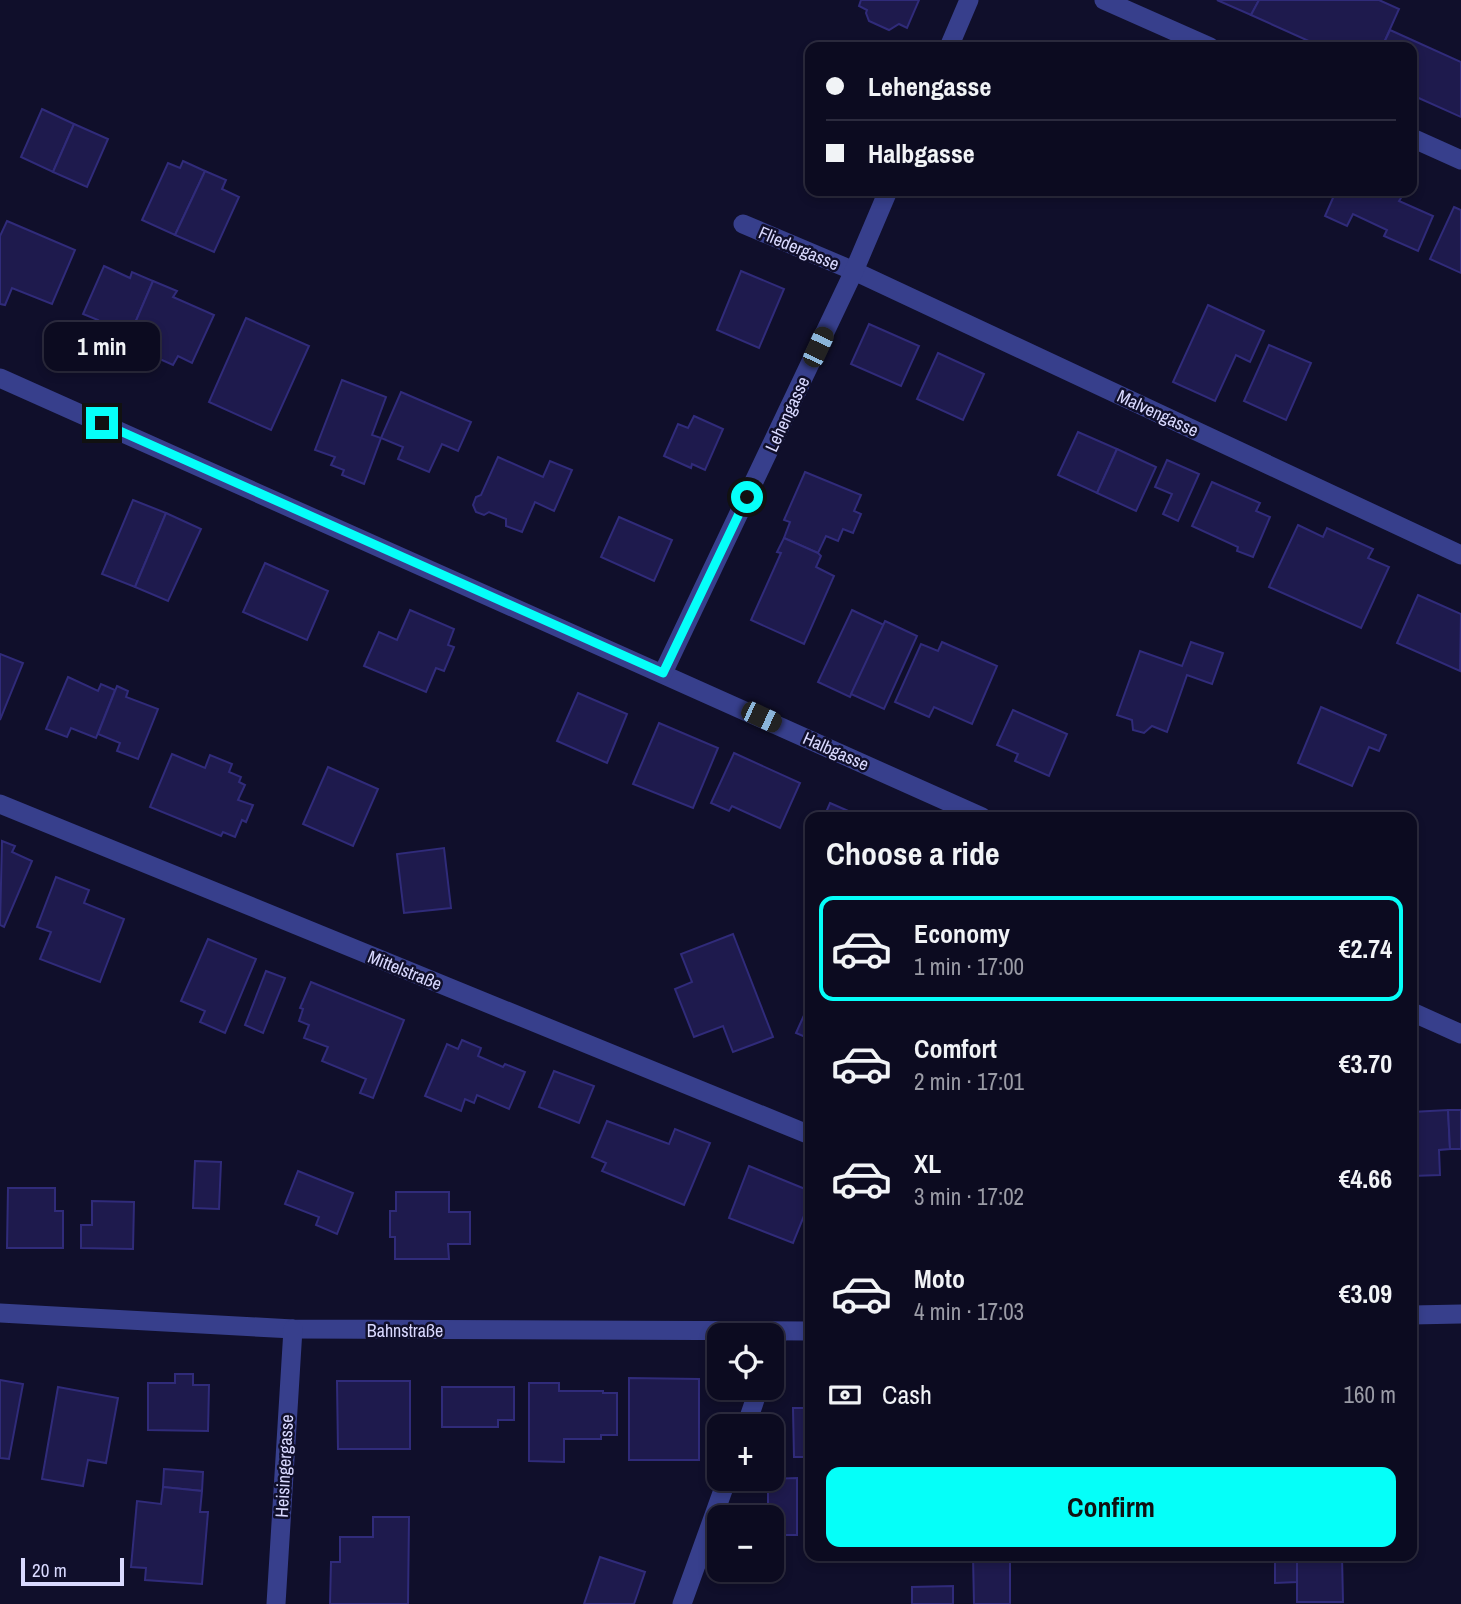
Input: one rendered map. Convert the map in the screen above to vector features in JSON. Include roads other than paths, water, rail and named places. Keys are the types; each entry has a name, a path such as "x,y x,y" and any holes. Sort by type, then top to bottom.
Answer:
{"street":[{"path":"951,42 969,0"},
{"path":"1104,0 1199,42"},
{"path":"1417,140 1461,160"},
{"name":"Lehengasse","path":"663,673 854,271 886,196"},
{"name":"Fliedergasse","path":"743,224 854,271"},
{"name":"Malvengasse","path":"854,271 1461,555"},
{"name":"Halbgasse","path":"0,378 971,812"},
{"name":"Mittelstraße","path":"0,804 805,1133"},
{"path":"1417,1014 1461,1034"},
{"name":"Bahnstraße","path":"0,1313 293,1329 707,1332"},
{"path":"1417,1315 1461,1314"},
{"name":"Heisingergasse","path":"276,1604 293,1329"},
{"name":"Bahnstraße","path":"784,1332 805,1331"},
{"path":"682,1604 723,1491"}]}
